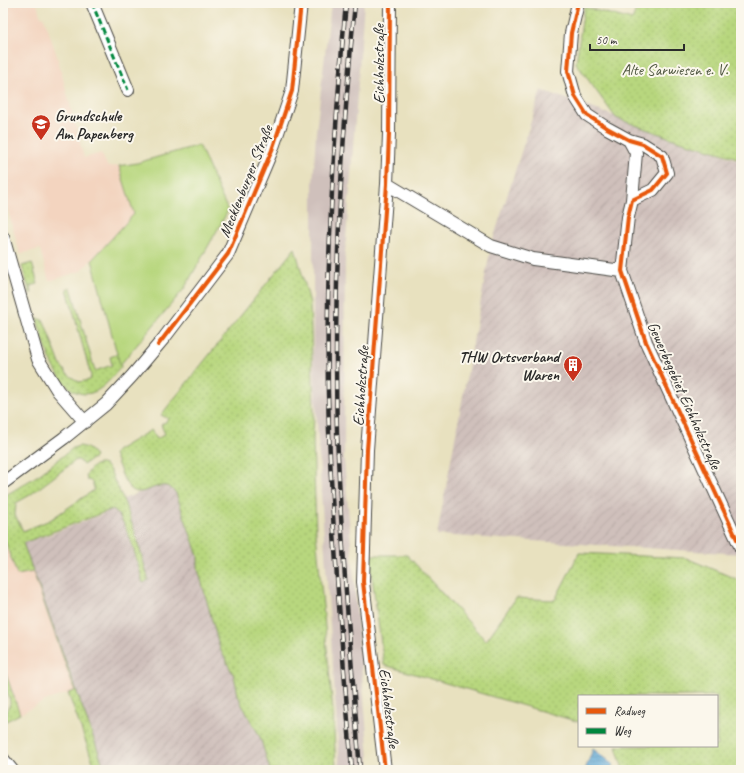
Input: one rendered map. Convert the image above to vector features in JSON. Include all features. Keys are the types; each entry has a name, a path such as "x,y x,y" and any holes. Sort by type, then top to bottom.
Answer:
{"street":[{"path":"92,3 128,90"},
{"name":"Mecklenburger Straße","path":"3,482 36,460 106,404 164,338 228,254 272,150 292,91 301,3"},
{"name":"Eichholzstraße","path":"385,770 363,582 367,450 390,134 390,3"},
{"path":"578,3 571,33 568,71 575,96 587,115 607,128 629,140 643,144 662,156 667,173 653,190 632,200"},
{"path":"387,184 491,246 532,259 622,272 628,217 632,200 636,154 629,140"},
{"path":"3,237 38,359 58,391 85,422"},
{"name":"Gewerbegebiet Eichholzstraße","path":"622,272 646,342 741,548"},
{"path":"3,759 12,770"}],"shaded area":[{"name":"Grundschule Am Papenberg","path":"3,3 37,3 40,15 44,18 57,56 84,158 101,153 108,167 119,166 134,214 81,271 49,281 40,249 20,254 3,193"},
{"path":"331,3 364,3 345,253 344,459 370,770 340,770 313,354 313,184 316,132"},
{"path":"541,90 741,161 741,554 437,535 491,246"},
{"path":"160,485 172,487 176,493 198,556 198,569 220,649 234,676 242,705 260,737 270,770 98,770 75,691 33,572 17,575 5,542 23,543 51,534 106,513 110,509 114,509 123,499"},
{"path":"3,535 17,575 33,572 76,691 47,700 20,714 3,666"}],"green space":[{"name":"Alte Sarwiesen e. V.","path":"641,3 741,3 741,159 673,139 616,118 576,63 584,7 632,20 636,9"},
{"path":"199,145 228,211 184,289 120,365 92,260 134,214 119,166 137,163"},
{"path":"295,248 310,303 316,533 333,711 336,770 270,770 260,737 242,705 234,676 220,649 198,569 198,556 176,493 170,488 164,486 158,486 141,492 130,488 125,481 114,454 116,451 151,430 157,439 165,434 161,425 169,419 161,415"},
{"path":"32,263 38,284 30,286 32,293 30,293 22,266"},
{"path":"71,288 95,371 112,365 110,357 118,354 121,367 104,386 91,393 80,393 70,388 61,379 48,354 37,319 44,321 60,364 67,374 79,382 90,380 91,376 67,289"},
{"path":"79,446 89,449 95,457 83,465 79,460 76,460 30,495 16,503 15,515 23,531 50,520 94,490 94,486 87,480 86,475 92,467 97,464 103,464 110,470 129,515 148,577 148,580 144,583 142,582 127,531 123,522 113,509 23,543 105,770 96,770 68,693 75,691 33,572 17,575 3,535 3,497 40,474 73,448"},
{"path":"579,553 686,558 741,581 741,770 623,770 616,747 718,747 718,695 578,695 578,722 384,665 369,555 407,555 486,641 516,598 555,600"},
{"path":"3,666 20,714 4,722 10,703 3,678"}],"water":[{"path":"593,749 613,764 611,770 585,770"}],"railway":[{"path":"346,3 337,110 331,217 328,377 333,516 352,770"},
{"path":"355,3 339,217 336,377 341,516 360,770"}],"marked path":[{"path":"92,3 128,90"}],"cycle path":[{"path":"158,345 228,254 272,150 292,91 301,3"},
{"path":"385,770 363,582 367,450 387,184 390,3"},
{"path":"578,3 571,33 568,71 575,96 587,115 607,128 629,140 643,144 662,156 667,173 653,190 632,200 628,217 622,271 646,342 741,548"}],"place":[{"name":"Grundschule Am Papenberg","path":"41,141"},
{"name":"THW Ortsverband Waren","path":"573,382"}]}
